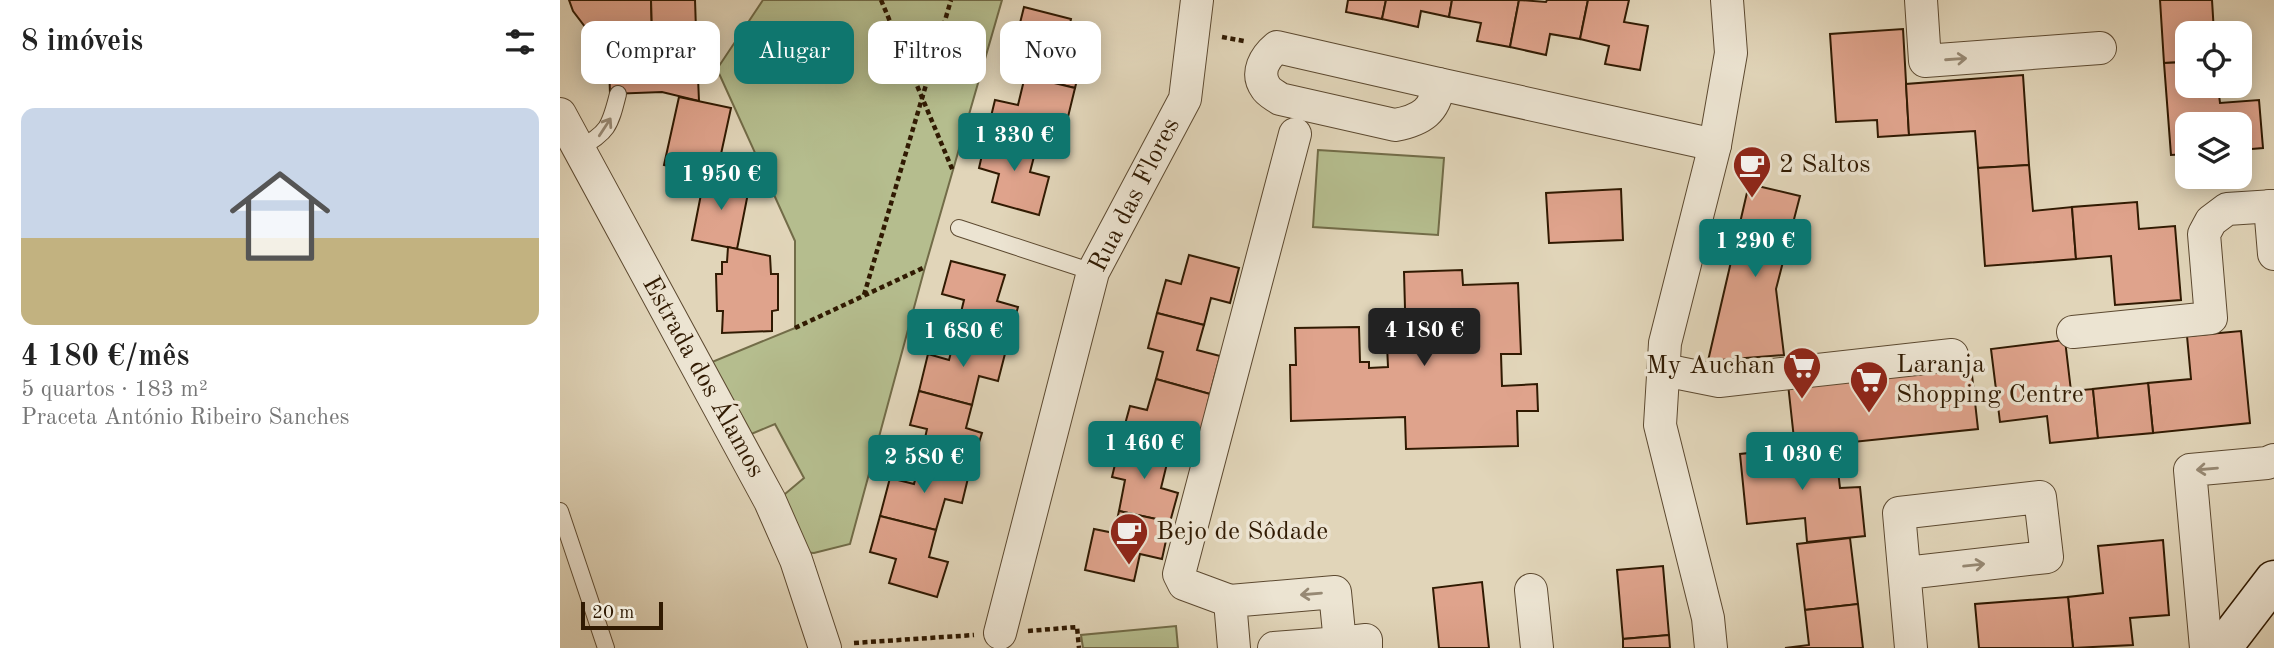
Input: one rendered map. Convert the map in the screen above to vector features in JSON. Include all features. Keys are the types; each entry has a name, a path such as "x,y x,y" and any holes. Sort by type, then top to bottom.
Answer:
{"main road":[{"path":"2222,648 2274,580"},
{"path":"2252,648 2274,619"}],"street":[{"name":"Rua das Flores","path":"1000,633 1093,272 1185,99 1197,0"},
{"path":"1711,648 1708,618 1660,425 1665,343 1715,145 1731,53 1727,0"},
{"path":"1921,0 1925,61 2100,48"},
{"path":"1439,84 1437,99 1427,113 1411,122 1395,125 1280,99 1265,88 1261,70 1266,56 1277,47 1715,145"},
{"name":"Estrada dos Álamos","path":"560,114 771,501 796,560 825,647"},
{"path":"1274,648 1353,645 1335,592 1230,601 1184,584 1179,574 1295,134"},
{"path":"2073,332 2211,318 2204,234 2211,221 2227,209 2272,206 2274,254"},
{"path":"1664,370 1719,381 1952,355"},
{"path":"2206,648 2190,470 2267,463 2274,460"},
{"path":"1906,573 2047,557 2040,497 1899,513 1911,648"},
{"path":"1531,590 1537,648"},
{"path":"1230,601 1234,648"}],"lane":[{"path":"578,149 606,131 618,94"},
{"path":"958,228 1093,272"},
{"path":"560,510 606,648"}],"path":[{"path":"881,0 953,171"},
{"path":"864,295 951,0"},
{"path":"1194,31 1277,47"},
{"path":"794,328 925,267"},
{"path":"825,647 1077,627 1079,648"}],"green space":[{"path":"763,0 1002,0 986,55 986,21 868,21 868,84 978,84 850,544 814,553 801,552 779,499 804,478 775,424 749,435 712,362 795,328 795,241 720,76 720,64 734,44 734,84 854,84 854,21 749,21"},
{"path":"1318,150 1444,158 1438,235 1313,227"},
{"path":"1176,626 1178,648 1083,648 1081,635"}],"building":[{"path":"569,0 651,0 652,21 581,22"},
{"path":"651,0 695,0 696,21 652,21"},
{"path":"1348,0 1386,0 1382,19 1346,12"},
{"path":"1386,0 1452,0 1449,17 1421,11 1418,27 1382,19"},
{"path":"1452,0 1519,0 1510,47 1477,41 1481,23 1449,17"},
{"path":"1519,0 1588,0 1580,39 1550,34 1546,55 1510,47"},
{"path":"1588,0 1629,0 1624,22 1648,26 1640,70 1605,64 1609,46 1580,39"},
{"path":"2160,0 2212,0 2213,21 2175,21 2175,63 2164,63"},
{"path":"1024,7 1071,19 1071,21 1020,21"},
{"path":"1903,29 1909,135 1878,137 1877,120 1836,122 1830,34"},
{"path":"2164,63 2175,63 2175,98 2219,98 2220,103 2259,100 2263,148 2252,149 2252,112 2175,112 2175,155 2171,155"},
{"path":"2023,75 2029,165 1978,168 1975,131 1909,135 1906,84"},
{"path":"610,84 698,84 699,101 662,92 610,94"},
{"path":"1023,84 1058,84 1075,88 1067,121 1044,115 1037,145 987,133 995,100 1018,105"},
{"path":"1058,84 1076,84 1075,88"},
{"path":"679,97 731,108 716,177 664,165"},
{"path":"987,133 1037,145 1030,172 1049,177 1039,215 992,202 999,174 979,168"},
{"path":"2029,165 2033,211 2072,207 2076,259 1985,266 1978,168"},
{"path":"705,174 750,183 737,249 692,240"},
{"path":"1749,184 1800,196 1776,289 1784,355 1708,361"},
{"path":"1621,189 1623,240 1549,243 1546,193"},
{"path":"2137,202 2139,229 2175,226 2181,300 2115,305 2111,256 2076,259 2072,207"},
{"path":"728,247 770,256 771,274 778,274 778,310 772,311 772,331 722,333 723,311 717,311 716,274 722,274 722,262 727,262"},
{"path":"1189,255 1239,268 1230,303 1211,298 1204,325 1157,313 1166,280 1181,284"},
{"path":"951,261 1005,275 997,301 1018,307 1007,346 956,333 964,300 942,294"},
{"path":"1462,270 1463,285 1518,283 1521,354 1501,354 1502,386 1537,384 1538,411 1517,411 1518,446 1406,449 1405,417 1291,421 1290,365 1296,365 1295,328 1359,327 1360,362 1369,362 1369,368 1388,367 1387,345 1406,344 1404,272"},
{"path":"1157,313 1204,325 1197,350 1220,356 1210,394 1156,379 1163,352 1148,348"},
{"path":"2241,331 2250,423 2153,433 2148,383 2191,379 2187,336"},
{"path":"956,333 1007,346 998,381 979,376 972,405 919,391 928,354 949,360"},
{"path":"2065,340 2071,391 2093,389 2098,438 2050,443 2047,416 2000,422 1991,349"},
{"path":"1971,366 1978,429 1795,448 1788,384"},
{"path":"1156,379 1210,394 1202,430 1176,423 1170,451 1121,439 1130,406 1147,410"},
{"path":"2148,383 2153,433 2098,438 2093,389"},
{"path":"919,391 972,405 966,428 982,433 969,474 920,461 927,429 910,425"},
{"path":"1121,439 1170,451 1161,488 1178,493 1170,522 1119,511 1125,480 1112,477"},
{"path":"1835,444 1840,488 1860,487 1865,536 1807,542 1805,518 1747,524 1740,454"},
{"path":"920,461 969,474 962,503 945,499 936,530 880,516 890,478 914,484"},
{"path":"1119,511 1170,522 1162,559 1140,554 1134,581 1085,570 1094,529 1114,533"},
{"path":"880,516 936,530 929,557 948,562 937,597 889,583 896,559 870,552"},
{"path":"1850,538 1858,604 1805,610 1797,544"},
{"path":"2163,540 2169,615 2130,618 2133,645 2073,648 2068,597 2103,593 2098,546"},
{"path":"1663,566 1669,635 1623,639 1617,570"},
{"path":"1482,582 1489,648 1439,648 1433,588"},
{"path":"2068,597 2073,648 1979,648 1975,604"},
{"path":"1858,604 1863,648 1785,648 1809,645 1805,610"},
{"path":"1669,635 1670,648 1623,648 1623,639"}],"place":[{"name":"2 Saltos","path":"1752,199"},
{"name":"My Auchan","path":"1802,400"},
{"name":"Laranja Shopping Centre","path":"1869,414"},
{"name":"Bejo de Sôdade","path":"1129,566"}]}
